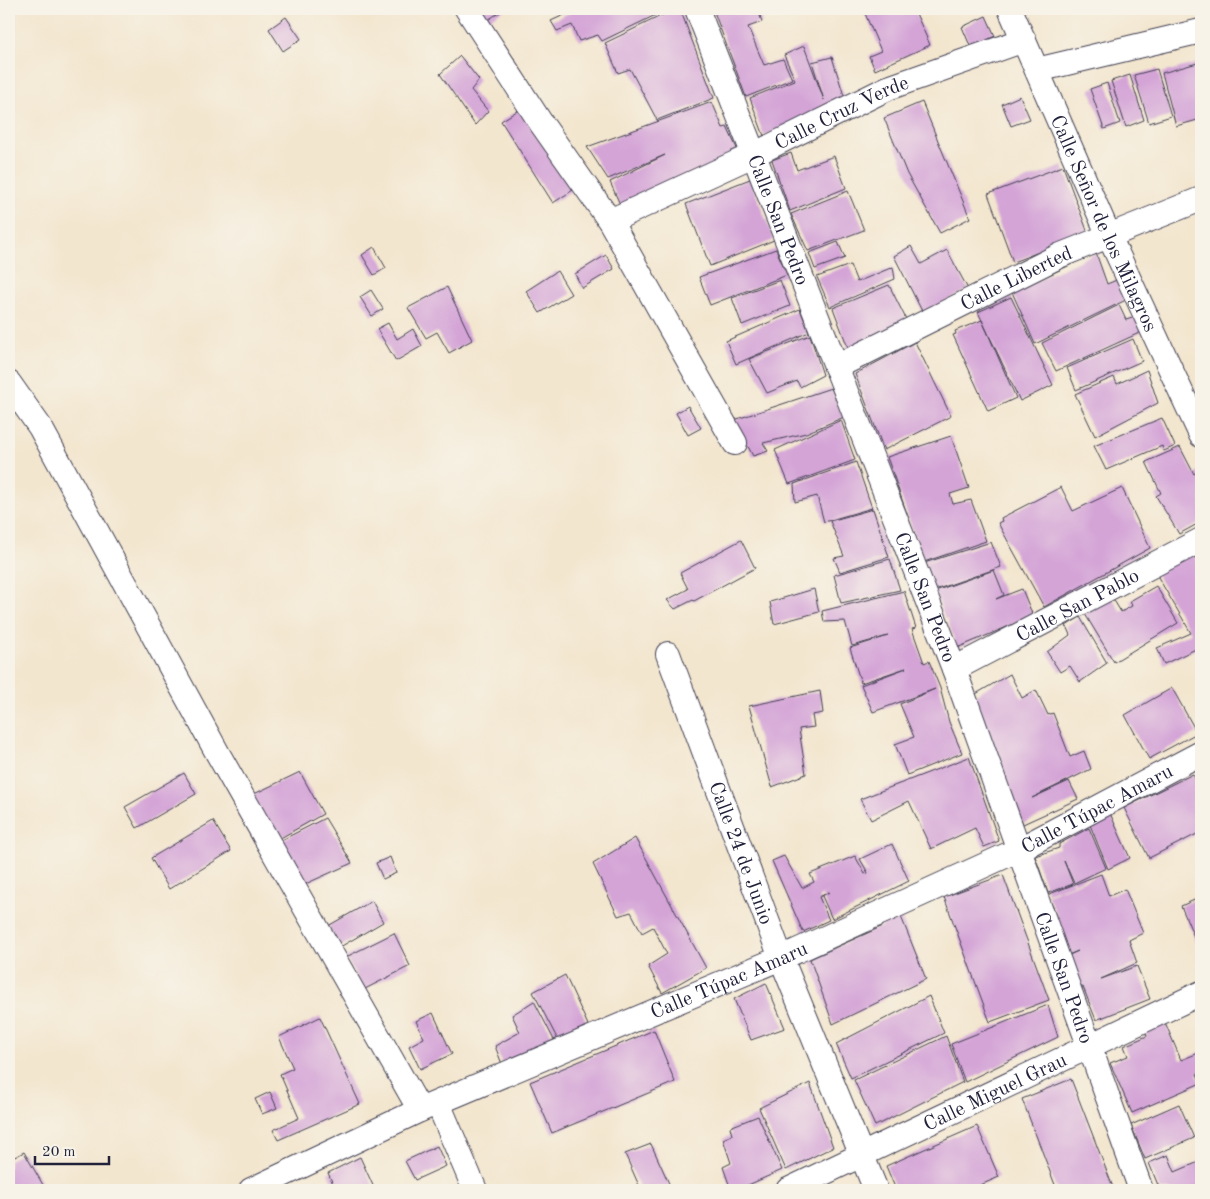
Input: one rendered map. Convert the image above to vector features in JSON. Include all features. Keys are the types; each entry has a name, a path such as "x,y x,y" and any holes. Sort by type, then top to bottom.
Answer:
{"street":[{"path":"467,9 542,123 610,221 735,443"},
{"name":"Calle San Pedro","path":"697,9 954,669 1088,1048 1141,1190"},
{"name":"Calle Señor de los Milagros","path":"1010,9 1109,236 1201,435"},
{"path":"1037,70 1201,31"},
{"name":"Calle Cruz Verde","path":"610,221 753,155 888,88 1024,40"},
{"name":"Calle Liberted","path":"836,367 1061,255 1201,199"},
{"path":"9,383 40,427 214,745 429,1107 475,1190"},
{"name":"Calle San Pablo","path":"954,669 1201,540"},
{"name":"Calle 24 de Junio","path":"668,654 781,958 876,1190"},
{"name":"Calle Túpac Amaru","path":"250,1190 429,1107 781,958 1018,850 1201,753"},
{"name":"Calle Miguel Grau","path":"788,1190 1088,1048 1201,992"}],"building":[{"path":"479,9 505,9 486,21"},
{"path":"577,9 668,9 602,41 598,35 579,41 572,25 557,31 551,21"},
{"path":"675,9 680,9 714,98 657,120 630,69 618,73 605,43"},
{"path":"713,9 758,9 762,22 748,27 764,65 783,59 792,79 746,97"},
{"path":"863,9 914,9 930,45 875,70 869,56 881,51"},
{"path":"986,16 995,36 971,48 962,27"},
{"path":"286,17 301,39 283,51 269,29"},
{"path":"804,46 824,100 812,62 832,57 845,99 826,105 828,113 810,117 764,136 750,98 795,80 784,55"},
{"path":"460,56 479,80 471,90 488,111 475,125 440,74"},
{"path":"1201,62 1201,119 1176,126 1162,73"},
{"path":"1157,69 1171,116 1149,123 1134,75"},
{"path":"1130,75 1144,120 1126,127 1111,81"},
{"path":"1107,83 1120,123 1104,129 1090,89"},
{"path":"1020,96 1030,119 1011,126 1002,104"},
{"path":"712,102 723,128 727,127 740,155 623,211 610,182 665,155 608,179 587,147"},
{"path":"922,102 970,218 940,233 907,174 884,118"},
{"path":"520,109 573,190 553,203 501,121"},
{"path":"791,153 797,170 834,156 846,188 790,211 772,160"},
{"path":"1063,166 1088,233 1013,262 988,194"},
{"path":"750,179 774,240 710,266 686,204"},
{"path":"848,191 864,230 808,251 791,214"},
{"path":"838,242 845,258 815,269 809,253"},
{"path":"911,246 921,264 947,250 968,289 923,313 894,256"},
{"path":"374,247 386,268 374,275 362,255"},
{"path":"776,249 787,275 710,305 699,277"},
{"path":"1096,253 1107,284 1119,279 1128,299 1035,344 1012,292"},
{"path":"606,255 614,269 582,288 575,274"},
{"path":"850,265 857,282 893,267 895,279 830,307 817,277"},
{"path":"557,271 571,294 540,313 526,291"},
{"path":"780,280 790,306 742,325 732,298"},
{"path":"889,285 907,321 850,353 833,308"},
{"path":"447,287 472,340 449,353 437,332 426,338 408,308"},
{"path":"371,290 383,309 372,316 360,297"},
{"path":"1011,297 1053,385 1020,401 978,312"},
{"path":"1119,305 1126,320 1142,315 1148,329 1056,371 1042,343"},
{"path":"800,309 809,332 736,364 726,341"},
{"path":"982,320 1016,398 988,411 953,335 956,334 955,331"},
{"path":"388,323 397,339 413,329 422,346 396,361 377,329"},
{"path":"810,335 823,375 800,387 797,381 767,393 749,359"},
{"path":"1133,339 1142,361 1076,390 1067,368"},
{"path":"915,342 951,416 884,450 855,374"},
{"path":"1147,370 1158,403 1095,436 1075,394 1114,377 1117,384"},
{"path":"831,388 844,417 806,433 763,443 768,451 753,456 734,420"},
{"path":"688,406 701,428 688,435 676,413"},
{"path":"1162,418 1175,446 1164,451 1162,446 1106,470 1094,446"},
{"path":"841,420 855,460 789,484 775,450"},
{"path":"951,436 969,488 950,494 953,504 971,500 986,541 924,562 887,457"},
{"path":"1180,447 1194,474 1200,470 1201,472 1201,522 1179,534 1156,496 1161,493 1146,462"},
{"path":"856,462 872,508 824,522 817,496 795,502 794,484"},
{"path":"1061,487 1073,511 1122,488 1150,548 1044,607 998,523 1002,521 1001,518"},
{"path":"873,509 889,557 840,572 834,558 844,556 830,521"},
{"path":"741,540 755,568 694,601 675,609 667,600 688,589 680,573"},
{"path":"991,542 1001,567 932,591 924,563"},
{"path":"1193,553 1201,570 1201,654 1198,648 1164,664 1157,648 1191,633 1155,572"},
{"path":"890,559 900,590 841,603 834,575"},
{"path":"994,570 1004,595 996,599 1022,589 1033,616 957,648 935,591"},
{"path":"1156,586 1178,623 1114,662 1085,614 1112,597 1121,612 1132,606 1130,601"},
{"path":"814,589 819,612 774,624 770,602"},
{"path":"904,591 916,628 912,629 924,663 929,661 940,688 949,722 962,753 907,775 895,744 914,737 900,704 935,689 873,712 861,685 906,668 861,683 850,648 888,636 852,646 845,621 824,622 822,611"},
{"path":"1080,617 1107,663 1080,682 1070,666 1060,672 1047,652 1070,635 1066,626"},
{"path":"1010,674 1022,698 1036,690 1048,715 1053,713 1070,757 1084,751 1091,769 1032,798 1069,781 1078,799 1023,824 974,695"},
{"path":"1172,688 1197,733 1149,759 1125,715"},
{"path":"820,691 823,713 812,715 814,727 799,729 806,774 772,787 749,706"},
{"path":"969,757 999,841 984,847 975,828 931,849 909,801 871,820 860,799"},
{"path":"300,772 323,814 277,840 252,795"},
{"path":"184,773 196,794 137,828 125,807"},
{"path":"1193,774 1201,791 1201,832 1149,858 1124,808"},
{"path":"1109,811 1130,858 1108,869 1088,820"},
{"path":"325,818 352,863 301,886 276,843"},
{"path":"213,821 231,851 169,889 151,858"},
{"path":"1089,828 1106,868 1074,883 1064,861 1073,884 1048,893 1035,856 1059,848 1059,844"},
{"path":"635,838 706,968 662,993 648,966 667,954 653,927 642,933 631,912 618,916 593,864"},
{"path":"892,844 909,881 832,919 822,896 829,892 819,897 829,920 803,932 772,861 784,856 802,888 814,882 810,874 855,856 865,874 868,873 860,859"},
{"path":"390,857 396,873 383,879 376,863"},
{"path":"1101,874 1109,896 1125,889 1143,933 1129,940 1137,963 1101,979 1137,966 1150,999 1096,1020 1083,987 1078,989 1065,957 1078,951 1068,955 1054,918 1058,917 1047,895"},
{"path":"1003,875 1049,1000 990,1022 944,897"},
{"path":"1201,897 1201,953 1181,906"},
{"path":"372,901 383,922 340,947 328,926"},
{"path":"898,909 926,979 833,1024 810,959 883,926 882,918"},
{"path":"394,933 410,966 363,990 346,957"},
{"path":"565,975 588,1025 558,1040 533,992"},
{"path":"766,983 785,1028 751,1040 734,999"},
{"path":"929,996 944,1033 851,1078 836,1044"},
{"path":"534,1001 554,1040 502,1064 495,1046 520,1032 512,1015"},
{"path":"1048,1005 1058,1037 965,1082 951,1044"},
{"path":"433,1013 452,1054 420,1069 409,1046 424,1038 416,1021"},
{"path":"320,1017 360,1104 278,1140 273,1130 299,1118 280,1074 293,1068 279,1037"},
{"path":"1164,1020 1181,1060 1201,1052 1201,1072 1197,1074 1201,1083 1132,1113 1110,1063 1128,1056 1124,1046 1147,1036 1144,1028"},
{"path":"654,1030 675,1082 552,1133 530,1082"},
{"path":"946,1036 963,1082 875,1126 854,1080"},
{"path":"1071,1079 1114,1190 1057,1190 1022,1099"},
{"path":"810,1083 833,1147 786,1170 759,1108"},
{"path":"270,1092 277,1108 262,1114 255,1099"},
{"path":"1179,1104 1194,1138 1145,1159 1131,1125"},
{"path":"758,1116 782,1170 737,1190 731,1190 723,1167 731,1163 723,1139 732,1135 730,1127"},
{"path":"977,1126 999,1177 969,1190 896,1190 886,1166"},
{"path":"651,1144 672,1190 641,1190 625,1154"},
{"path":"437,1146 446,1166 415,1180 405,1161"},
{"path":"24,1152 46,1190 9,1190 9,1160"},
{"path":"1168,1155 1175,1172 1201,1161 1201,1190 1160,1190 1149,1163"},
{"path":"360,1157 375,1190 336,1190 328,1173"}]}
